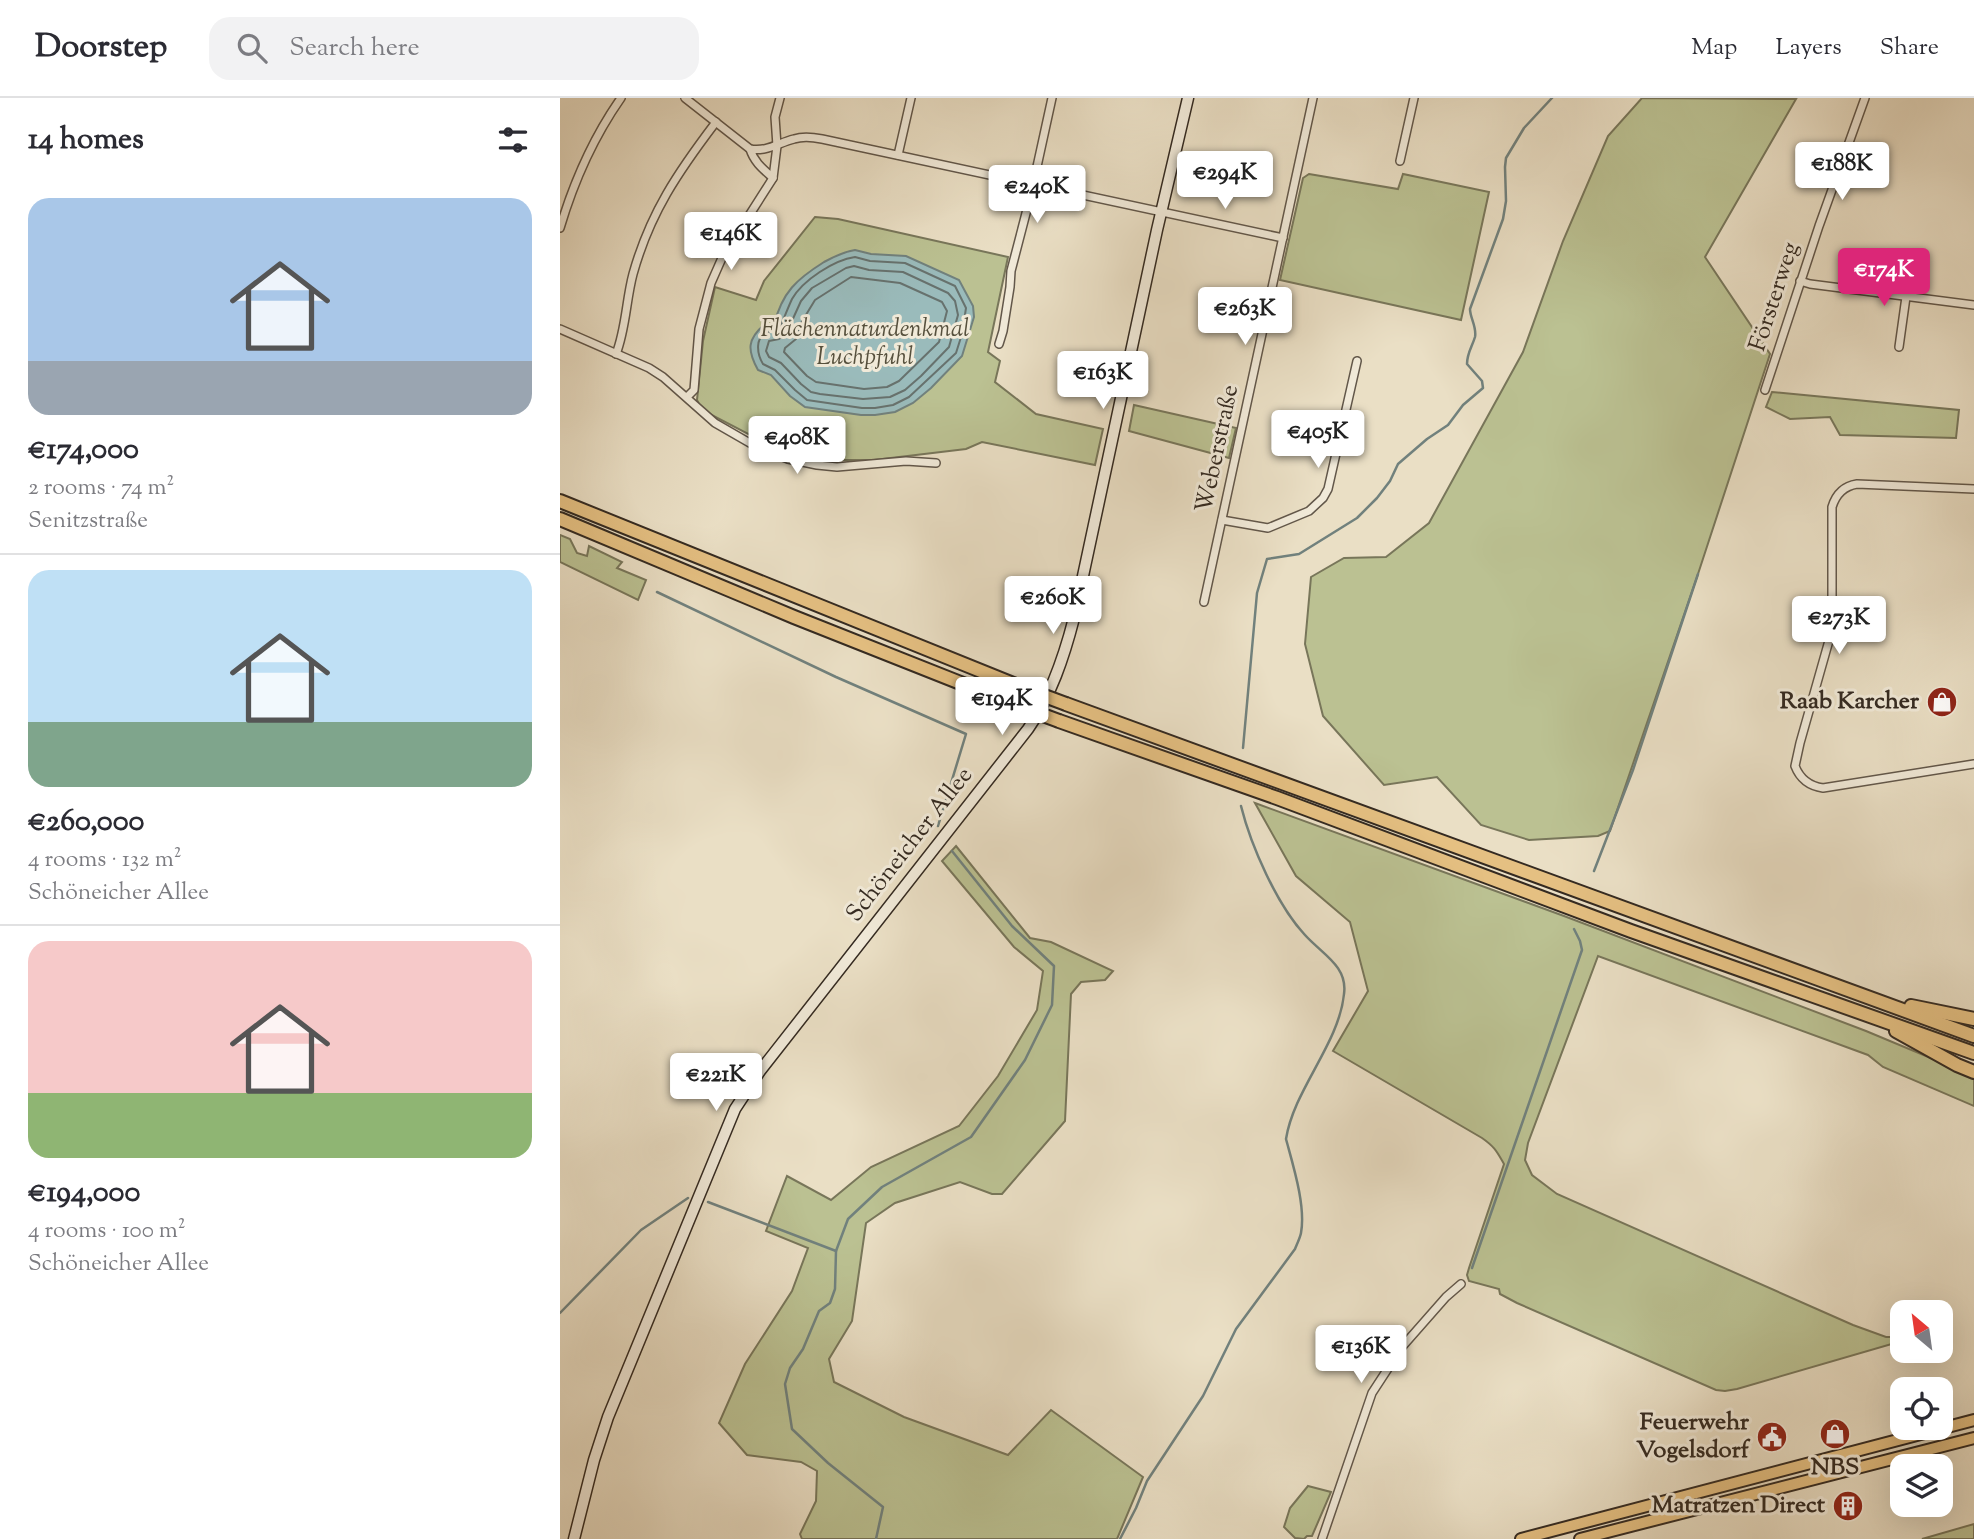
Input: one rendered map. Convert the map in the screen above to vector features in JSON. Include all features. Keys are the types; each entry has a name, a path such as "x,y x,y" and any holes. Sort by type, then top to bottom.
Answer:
{"highway":[{"path":"560,501 1023,688 1974,1036"},
{"path":"560,519 794,617 1059,721 1277,798 1631,931 1974,1053"},
{"path":"1870,998 1974,1019"},
{"path":"1866,1013 1974,1072"}],"main road":[{"path":"1521,1539 1974,1420"},
{"path":"1580,1539 1974,1438"}],"street":[{"path":"560,228 574,184 586,158 621,98"},
{"path":"685,98 750,149 760,167 773,178"},
{"path":"687,397 694,390 699,329 711,283 722,257 773,178 775,127 780,98"},
{"path":"898,155 911,98"},
{"path":"999,344 1011,271 1052,98"},
{"name":"Schöneicher Allee","path":"574,1539 608,1417 735,1109 776,1049 1028,729 1050,689 1074,618 1161,211 1188,98"},
{"name":"Weberstraße","path":"1204,602 1313,98"},
{"path":"1400,161 1413,98"},
{"name":"Försterweg","path":"1765,390 1864,98"},
{"path":"616,354 632,278 650,224 678,175 716,122"},
{"path":"750,149 760,150 807,136 1283,238"},
{"path":"1800,281 1974,305"},
{"path":"1899,347 1906,297"},
{"path":"560,329 656,372 715,423 755,446 788,459 837,467 906,461 936,463"},
{"path":"1222,520 1268,528 1309,510 1323,498 1328,489 1357,361"},
{"path":"1974,488 1857,484 1847,486 1838,494 1832,506 1832,630 1795,766 1802,778 1812,786 1823,788 1974,764"},
{"path":"1322,1539 1372,1393 1402,1347 1461,1284"}],"green space":[{"path":"1642,98 1796,99 1705,257 1770,354 1610,831 1598,836 1529,840 1481,825 1437,777 1384,785 1323,716 1305,644 1311,577 1344,558 1386,557 1429,523 1523,352 1563,241 1608,136"},
{"path":"1309,174 1398,189 1403,174 1489,192 1461,320 1280,280 1303,178"},
{"name":"Flächennaturdenkmal Luchpfuhl","path":"815,217 838,219 1008,257 988,352 1000,361 995,382 1036,414 1103,429 1095,465 982,442 966,449 874,460 807,460 781,451 702,410 697,400 703,341 715,287 756,300 764,281"},
{"path":"1772,392 1959,410 1956,438 1840,435 1830,417 1790,419 1766,407"},
{"path":"1134,405 1236,428 1229,458 1129,431"},
{"path":"560,535 570,539 577,553 587,556 589,546 622,562 617,568 646,580 638,600 560,562"},
{"path":"1255,803 1564,916 1866,1031 1974,1076 1974,1106 1883,1067 1868,1055 1598,956 1528,1143 1525,1160 1532,1175 1557,1194 1853,1325 1890,1337 1890,1344 1737,1389 1716,1390 1517,1303 1500,1294 1499,1289 1469,1281 1469,1268 1504,1164 1490,1144 1482,1138 1333,1051 1368,991 1350,922 1296,876"},
{"path":"956,846 1030,938 1051,942 1113,971 1105,980 1081,982 1071,994 1065,1121 1002,1194 992,1194 960,1182 895,1203 866,1223 852,1321 829,1359 834,1382 904,1417 1008,1455 1051,1410 1143,1477 1117,1539 802,1539 800,1534 816,1501 817,1471 801,1462 747,1455 719,1423 745,1364 792,1291 808,1248 766,1231 787,1176 831,1200 871,1167 959,1126 998,1076 1037,1010 1043,971 1014,947 942,861"},
{"path":"1308,1486 1331,1492 1312,1536 1295,1538 1284,1527 1290,1508"},
{"path":"1974,1524 1974,1539 1922,1539"}],"water":[{"path":"855,250 871,254 906,256 959,280 973,306 974,317 962,356 931,388 913,403 895,412 861,415 805,407 790,396 771,375 758,370 752,356 751,345 755,335 765,324 774,325 781,304 798,281 824,262"}],"waterway":[{"path":"1243,748 1257,593 1267,559 1299,554 1357,518 1390,481 1398,464 1448,425 1463,405 1483,388 1482,381 1467,364 1475,337 1470,309 1503,219 1506,201 1506,158 1524,128 1552,98"},
{"path":"1594,871 1633,770 1698,574"},
{"path":"657,592 836,677 966,734 938,826"},
{"path":"1120,1539 1147,1481 1203,1396 1236,1329 1295,1249 1301,1233 1302,1211 1286,1139 1298,1102 1334,1031 1344,994 1344,984 1338,968 1305,935 1275,892 1251,839 1241,806"},
{"path":"876,1539 883,1507 828,1463 792,1429 785,1384 790,1368 803,1349 819,1311 830,1303 835,1289 836,1251 848,1219 882,1187 971,1137 1025,1060 1052,1005 1054,966 1012,926 952,851"},
{"path":"1472,1268 1582,950 1574,929"},
{"path":"560,1313 641,1230 688,1198"},
{"path":"708,1202 836,1251"}],"place":[{"name":"Raab Karcher","path":"1942,702"},
{"name":"NBS","path":"1835,1434"},
{"name":"Feuerwehr Vogelsdorf","path":"1772,1437"},
{"name":"Matratzen Direct","path":"1848,1506"}]}
